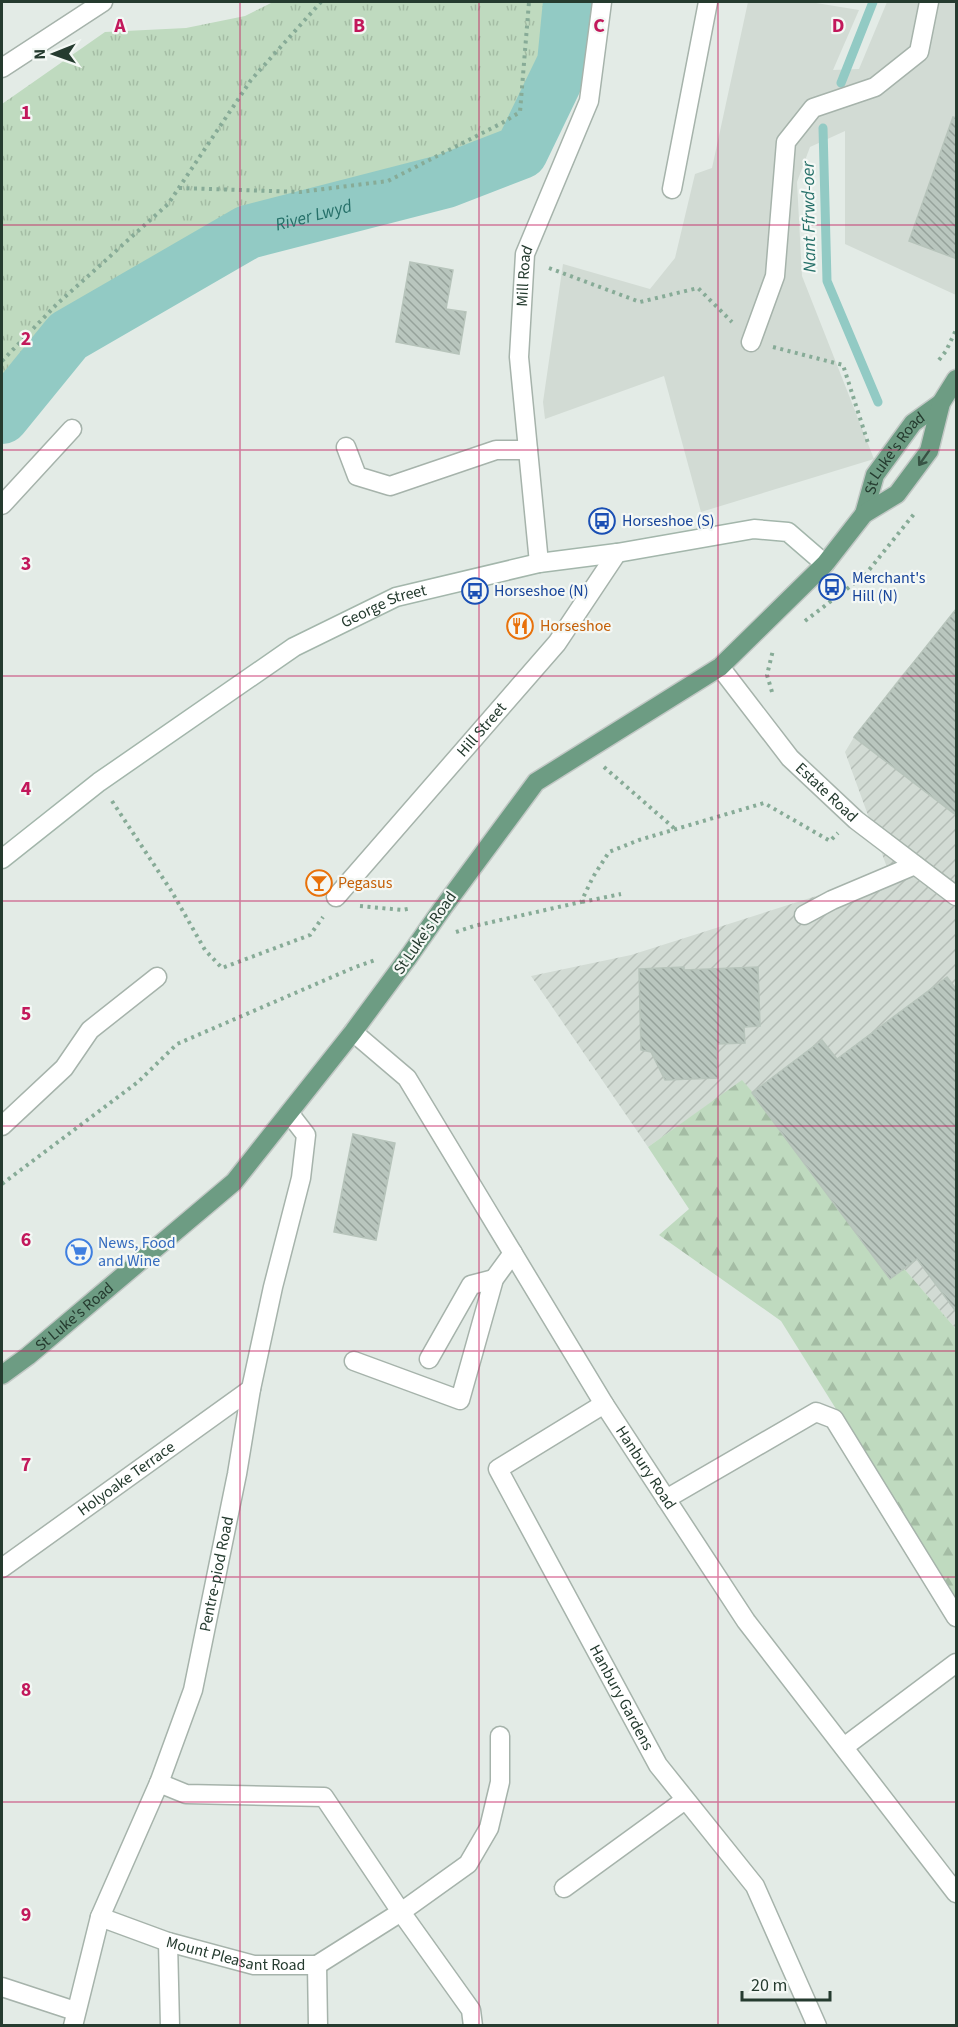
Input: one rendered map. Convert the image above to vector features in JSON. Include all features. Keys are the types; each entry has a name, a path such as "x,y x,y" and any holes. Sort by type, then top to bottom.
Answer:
{"main road":[{"name":"St Luke's Road","path":"2,1375 28,1356 234,1182 354,1032 536,782 720,667 825,564 864,514 897,494 929,451 941,403 957,379"},
{"name":"St Luke's Road","path":"864,514 875,475 913,423 941,403"}],"street":[{"path":"2,68 103,2"},
{"name":"Mill Road","path":"539,563 519,357 525,254 589,101 602,2"},
{"path":"672,189 708,2"},
{"path":"751,342 775,276 786,142 813,108 875,87 919,52 929,2"},
{"path":"2,505 72,429"},
{"path":"346,447 357,476 390,486 496,450 528,450"},
{"name":"George Street","path":"2,859 99,782 294,647 396,597 539,563 617,553 754,529 788,532 825,564"},
{"name":"Hill Street","path":"336,897 556,643 617,553"},
{"name":"Estate Road","path":"720,667 790,758 856,820 957,896"},
{"path":"804,915 832,900 915,865"},
{"path":"2,1126 64,1068 90,1030 157,977"},
{"name":"Hanbury Road","path":"354,1032 407,1078 604,1404 746,1621 957,1893"},
{"name":"Pentre-piod Road","path":"74,2018 100,1917 159,1783 193,1690 237,1474 251,1389 273,1287 301,1178 306,1135 289,1113"},
{"path":"354,1361 460,1400 494,1279 513,1253"},
{"path":"429,1359 471,1285 494,1279"},
{"name":"Holyoake Terrace","path":"2,1568 251,1389"},
{"name":"Hanbury Gardens","path":"604,1404 498,1469 657,1765 755,1886 817,2025"},
{"path":"666,1499 816,1412 834,1419 957,1617"},
{"path":"844,1747 957,1663"},
{"path":"317,1965 401,1912 468,1864 489,1828 500,1782 500,1736"},
{"path":"159,1783 186,1794 324,1797 401,1912 471,2010 473,2025"},
{"path":"564,1888 685,1800"},
{"name":"Mount Pleasant Road","path":"100,1917 168,1942 254,1965 317,1965 318,2025"},
{"path":"168,1942 170,2025"},
{"path":"2,1987 74,2018"}],"path":[{"path":"2,361 56,305 168,204 250,80 321,2"},
{"path":"179,188 300,192 388,181 502,123 520,112 529,2"},
{"path":"525,254 544,267 640,302 698,288 751,342 843,365 870,450"},
{"path":"800,624 865,575 917,509"},
{"path":"773,697 767,675 773,650 778,644"},
{"path":"585,751 675,830"},
{"path":"99,782 172,892 205,950 222,968 310,935 336,897 358,906 402,910 445,905"},
{"path":"581,902 621,894"}],"shaded area":[{"path":"748,2 810,2 859,10 833,70 859,69 887,2 956,2 956,295 845,244 845,131 810,147 797,182 802,276 874,459 701,512 664,376 545,419 543,402 563,264 650,289 675,258 695,174 712,168"},
{"path":"952,618 956,621 956,1329 742,1081 648,1147 531,976 631,955 889,873 845,752 901,676"}],"green space":[{"path":"273,2 547,2 538,96 506,139 391,188 258,212 95,291 2,385 2,104 105,32 186,28 245,16"},
{"path":"742,1080 956,1329 956,1601 781,1321 659,1235 689,1209 648,1147"}],"building":[{"path":"953,117 957,118 957,259 909,241"},
{"path":"410,262 453,270 446,309 466,312 459,354 396,342"},
{"path":"957,608 957,816 854,737"},
{"path":"684,967 684,970 758,967 760,1026 744,1027 745,1043 717,1044 718,1078 665,1080 651,1052 641,1050 639,969"},
{"path":"947,977 957,990 957,1313 917,1259 890,1279 752,1093 822,1040 837,1059"},
{"path":"353,1134 395,1143 376,1240 334,1232"}],"waterway":[{"name":"River Lwyd","path":"2,417 68,336 248,232 446,181 521,152 564,63 570,2"},
{"name":"Nant Ffrwd-oer","path":"841,83 873,2"},
{"name":"Nant Ffrwd-oer","path":"823,128 827,281 878,402"}],"place":[{"name":"Horseshoe (S)","path":"602,521"},
{"name":"Merchant's Hill (N)","path":"832,587"},
{"name":"Horseshoe (N)","path":"475,591"},
{"name":"Horseshoe","path":"520,626"},
{"name":"Pegasus","path":"319,883"},
{"name":"News, Food and Wine","path":"79,1252"}]}
